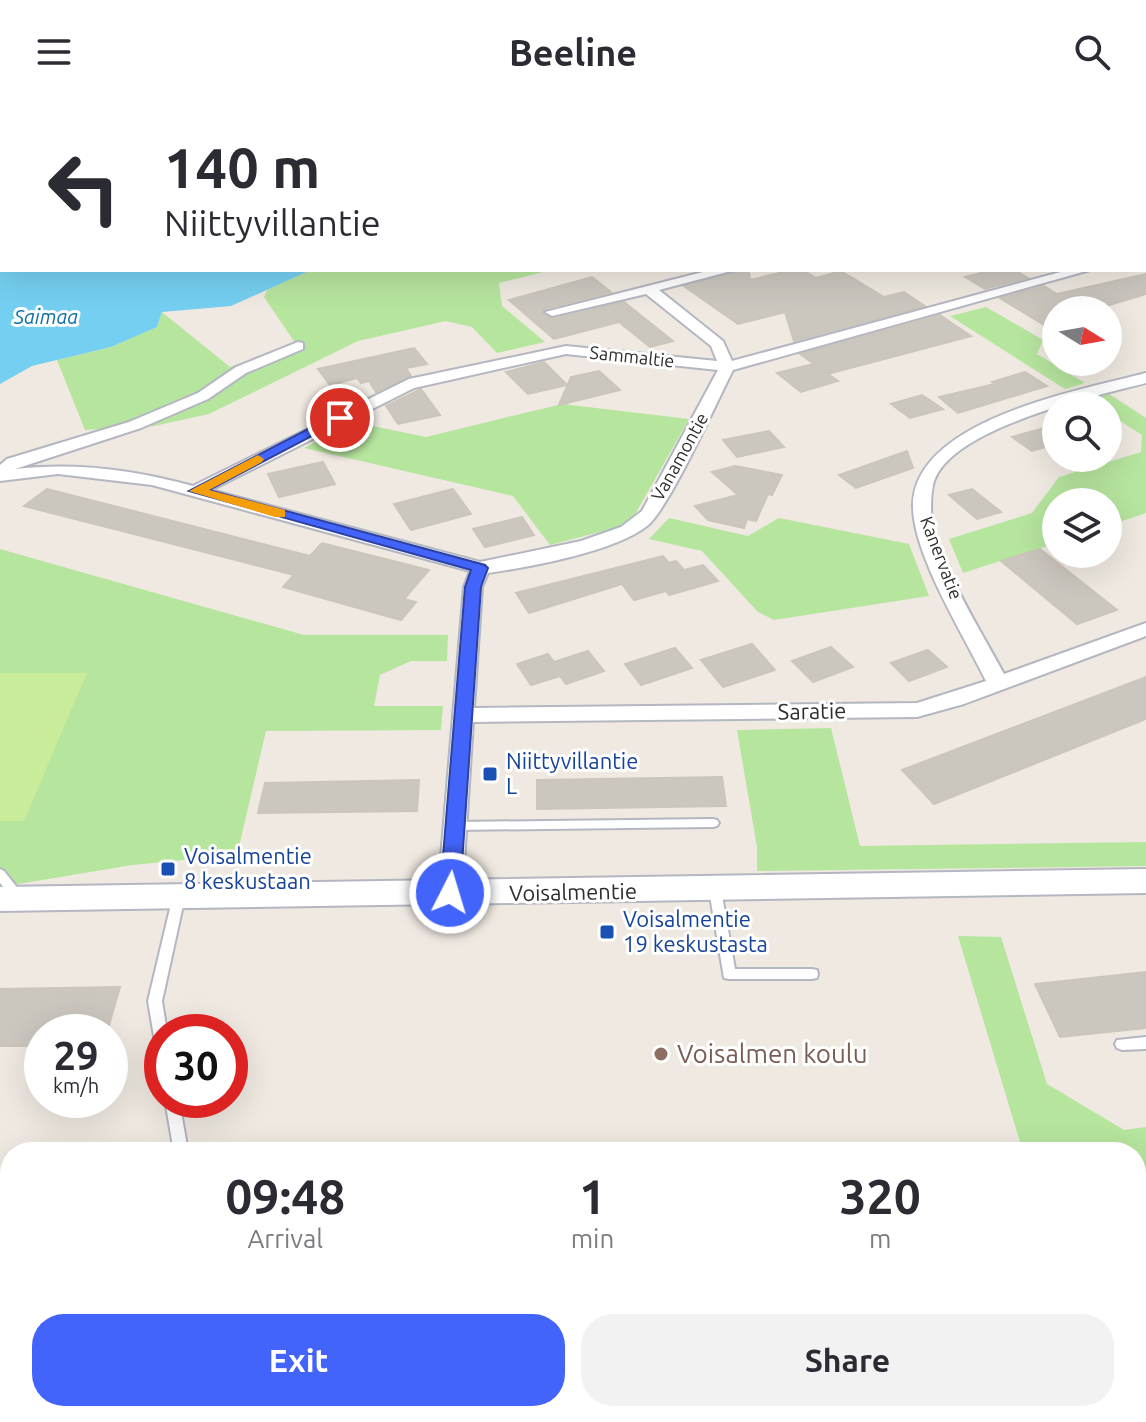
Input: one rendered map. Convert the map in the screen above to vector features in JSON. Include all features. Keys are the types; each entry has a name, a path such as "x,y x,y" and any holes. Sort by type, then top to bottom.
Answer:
{"street":[{"path":"552,312 720,272"},
{"name":"Sammaltie","path":"196,491 409,384 566,350 727,367 1076,272"},
{"path":"649,289 718,344 727,367"},
{"path":"0,474 13,463 135,425 203,396 241,370 298,346"},
{"name":"Vanamontie","path":"480,568 507,565 616,536 642,523 727,367"},
{"name":"Kanervatie","path":"998,683 946,580 929,534 921,505 927,480 940,461 967,437 996,422 1024,411 1146,378"},
{"path":"0,474 88,470 153,480 480,568 473,587 450,893"},
{"name":"Saratie","path":"464,715 917,710 957,699 1146,629"},
{"name":"Voisalmentie","path":"10,899 1146,881"}],"lane":[{"path":"455,826 713,823"},
{"path":"0,874 10,899"},
{"path":"715,890 729,974 812,974"},
{"path":"157,1014 155,1001 179,896"},
{"path":"1122,1044 1146,1043"},
{"path":"175,1118 179,1142"}],"green space":[{"path":"307,272 543,272 499,283 502,306 545,342 497,353 472,327 446,321 358,341 209,414 154,426 85,430 57,360 111,347 157,327 162,312 230,367 296,344 264,297 267,290"},
{"path":"986,307 1042,339 1037,354 1042,357 1042,374 950,316"},
{"path":"1045,376 1073,376 1085,383 1065,389"},
{"path":"1122,402 1146,418 1146,513 1122,521 1122,488 1051,488 1059,477 1075,472 1122,472 1122,458 1141,452 1142,435 1122,422"},
{"path":"562,404 689,419 633,518 615,528 550,545 513,496 304,448 353,422 426,437"},
{"path":"1042,500 1042,548 963,573 949,539 1032,513"},
{"path":"669,518 748,536 779,518 909,544 929,596 774,620 758,612 702,551 649,539"},
{"path":"0,549 304,635 448,635 447,661 411,661 380,675 374,706 443,706 441,730 266,731 237,855 132,865 0,887"},
{"path":"0,673 87,673 24,821 0,821"},
{"path":"831,728 860,846 1146,842 1146,866 757,871 757,847 737,730"},
{"path":"958,936 1001,937 1047,1084 1124,1130 1146,1127 1146,1142 1020,1142"}],"water":[{"name":"Saimaa","path":"0,272 307,272 231,306 162,312 157,327 111,347 32,366 0,384"}],"building":[{"path":"731,272 749,272 750,280 784,272 806,272 816,278 843,272 884,297 904,292 925,306 794,341 785,312 738,324 684,286"},
{"path":"985,272 1018,272 1028,278 985,289 965,277"},
{"path":"1146,274 1146,294 1122,301 1122,296 1042,296 1042,324 1000,298 1044,286 1057,294"},
{"path":"592,277 611,292 544,309 542,313 553,319 624,302 673,341 650,347 619,322 554,339 509,300"},
{"path":"940,315 971,336 828,374 800,354"},
{"path":"414,348 427,364 406,368 411,376 376,392 369,381 361,383 357,378 330,385 318,369"},
{"path":"544,362 567,385 528,394 506,372"},
{"path":"813,364 838,381 801,392 777,373"},
{"path":"599,371 620,390 559,405 571,377"},
{"path":"1025,372 1047,386 958,413 939,397 995,384 992,382"},
{"path":"421,389 440,415 398,424 386,406"},
{"path":"922,395 943,409 910,418 891,404"},
{"path":"1042,429 1042,448 1032,451 1012,437"},
{"path":"769,431 784,447 737,457 723,440"},
{"path":"907,451 913,468 856,488 839,475"},
{"path":"323,462 335,484 279,497 268,474"},
{"path":"735,466 782,475 772,495 768,494 756,521 747,519 744,528 708,520 695,506 738,495 712,472"},
{"path":"47,489 310,556 322,543 429,570 404,599 416,602 401,620 283,587 294,575 24,506"},
{"path":"453,489 471,514 411,530 394,504"},
{"path":"972,489 1001,512 977,519 949,495"},
{"path":"522,517 534,535 485,547 473,529"},
{"path":"1040,549 1042,568 1064,568 1117,610 1077,624 1001,561"},
{"path":"663,556 669,563 676,561 684,570 703,565 718,581 669,595 666,591 634,600 622,584 529,613 516,593"},
{"path":"752,644 775,670 723,687 701,660"},
{"path":"831,647 853,667 813,682 792,661"},
{"path":"675,648 692,668 641,685 625,664"},
{"path":"928,650 947,667 909,681 891,663"},
{"path":"588,651 604,671 566,684 560,676 531,685 517,664 548,654 554,662"},
{"path":"1146,677 1146,719 934,804 902,770"},
{"path":"722,777 726,806 537,809 537,780"},
{"path":"419,780 417,811 258,813 265,783"},
{"path":"1146,972 1146,1028 1060,1037 1035,984"},
{"path":"120,987 112,1014 24,1014 24,1046 0,1046 0,989"}],"slow traffic":[{"path":"258,459 196,491 280,513"}],"place":[{"name":"Niittyvillantie L","path":"490,774"},
{"name":"Voisalmentie 8 keskustaan","path":"168,869"},
{"name":"Voisalmentie 19 keskustasta","path":"607,932"},
{"name":"Voisalmen koulu","path":"661,1054"}],"route":[{"path":"340,418 196,491 480,568 473,587 450,893"}]}
